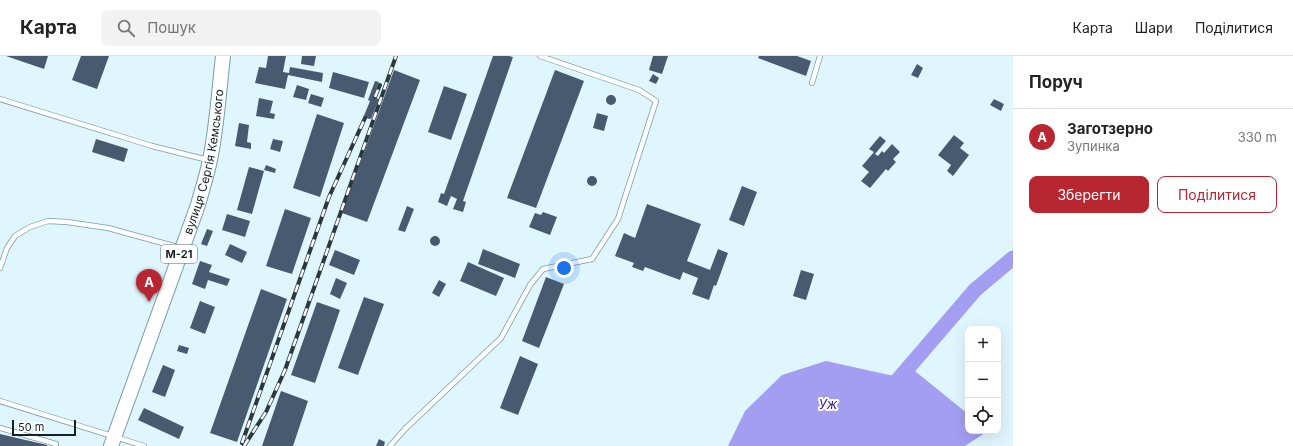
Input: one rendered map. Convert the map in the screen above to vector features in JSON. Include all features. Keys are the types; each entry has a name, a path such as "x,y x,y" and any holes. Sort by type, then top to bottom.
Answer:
{"highway":[{"name":"вулиця Сергія Кемського","path":"112,441 198,205 210,161 223,56"}],"lane":[{"path":"390,446 405,429 501,338 530,285 543,269 592,259 618,219 656,101 639,90 540,56"},
{"path":"812,83 820,56"},
{"path":"0,99 152,146 210,161"},
{"path":"0,268 7,248 15,236 30,227 48,221 67,222 108,228 182,248"},
{"path":"0,401 112,441 144,446"},
{"path":"0,428 56,444"}],"water":[{"name":"Уж","path":"826,361 894,376 905,363 965,412 965,434 983,434 965,446 728,446 745,411 782,375"}],"building":[{"path":"6,56 48,56 44,69"},
{"path":"81,56 109,56 97,89 72,80"},
{"path":"268,56 286,56 283,72 289,73 290,67 323,73 322,82 288,75 285,89 255,83 259,67 266,68"},
{"path":"302,56 316,56 314,66 301,64"},
{"path":"493,56 513,57 463,201 466,202 463,212 453,209 457,199 451,196 447,206 438,202 441,193 444,194"},
{"path":"653,56 668,56 662,74 649,70"},
{"path":"759,56 797,56 811,61 806,76 758,58"},
{"path":"917,64 923,68 918,78 911,75"},
{"path":"394,70 420,80 367,222 342,213"},
{"path":"555,70 584,81 536,208 507,198"},
{"path":"333,72 369,82 364,98 329,88"},
{"path":"653,74 659,78 656,84 649,81"},
{"path":"375,81 379,82 373,97 379,99 371,119 363,118 370,101 368,100"},
{"path":"297,85 309,89 306,100 293,97"},
{"path":"444,86 467,94 451,140 428,132"},
{"path":"311,94 324,98 321,107 308,103"},
{"path":"609,95 613,95 615,96 615,104 609,105 606,102 606,98"},
{"path":"259,98 273,101 270,113 275,114 274,119 256,116"},
{"path":"994,99 1004,104 1001,111 990,105"},
{"path":"597,113 608,116 604,131 593,128"},
{"path":"317,114 344,123 320,197 293,188"},
{"path":"239,123 249,125 247,142 251,143 251,149 235,146"},
{"path":"954,135 964,143 960,148 969,155 953,176 947,171 951,165 938,155"},
{"path":"880,136 886,141 875,154 878,156 882,151 884,153 892,144 900,152 893,159 896,162 888,171 886,169 870,188 861,181 869,172 862,166 874,152 869,149"},
{"path":"96,139 128,149 124,162 92,152"},
{"path":"273,139 283,141 280,152 270,149"},
{"path":"266,165 276,169 275,173 264,170"},
{"path":"249,167 264,171 252,214 237,210"},
{"path":"590,176 594,176 596,177 596,185 590,186 587,183 587,179"},
{"path":"742,186 757,192 744,226 729,220"},
{"path":"647,204 701,224 687,261 710,270 718,249 728,253 716,286 714,285 709,300 692,294 698,278 683,272 680,280 645,267 643,271 632,267 634,263 615,256 624,233 635,238"},
{"path":"407,206 414,209 405,232 398,230"},
{"path":"285,209 311,218 292,274 266,266"},
{"path":"543,212 557,217 550,235 529,227 535,213 541,215"},
{"path":"227,214 250,221 245,237 222,230"},
{"path":"207,229 213,231 207,246 201,244"},
{"path":"433,236 437,236 439,237 439,245 433,246 430,243 430,239"},
{"path":"230,244 247,252 242,263 225,255"},
{"path":"483,249 520,264 515,278 478,264"},
{"path":"335,250 360,260 354,275 329,265"},
{"path":"200,261 212,265 209,272 230,279 227,286 208,280 205,289 192,284"},
{"path":"468,262 504,278 496,296 460,281"},
{"path":"801,270 814,274 806,300 793,296"},
{"path":"546,277 564,284 539,348 522,341"},
{"path":"336,278 347,283 340,299 330,294"},
{"path":"439,280 446,284 439,297 432,293"},
{"path":"261,289 287,299 237,442 210,433"},
{"path":"364,297 384,304 358,375 338,368"},
{"path":"200,301 215,307 205,334 190,328"},
{"path":"317,302 340,310 315,383 291,375"},
{"path":"179,345 189,348 187,354 177,351"},
{"path":"520,356 538,364 518,415 500,408"},
{"path":"163,365 175,370 165,397 152,392"},
{"path":"281,391 308,401 293,446 262,446"},
{"path":"144,408 184,427 179,439 138,420"},
{"path":"0,434 47,445 47,446 0,446"},
{"path":"379,439 385,442 384,446 376,446"}],"waterway":[{"name":"Уж","path":"896,382 975,290 1013,258"}],"railway":[{"path":"244,446 266,412 285,370 396,56"},
{"path":"375,97 380,85"},
{"path":"242,443 329,197 365,118"}],"place":[{"name":"Заготзерно","path":"149,302"}]}
